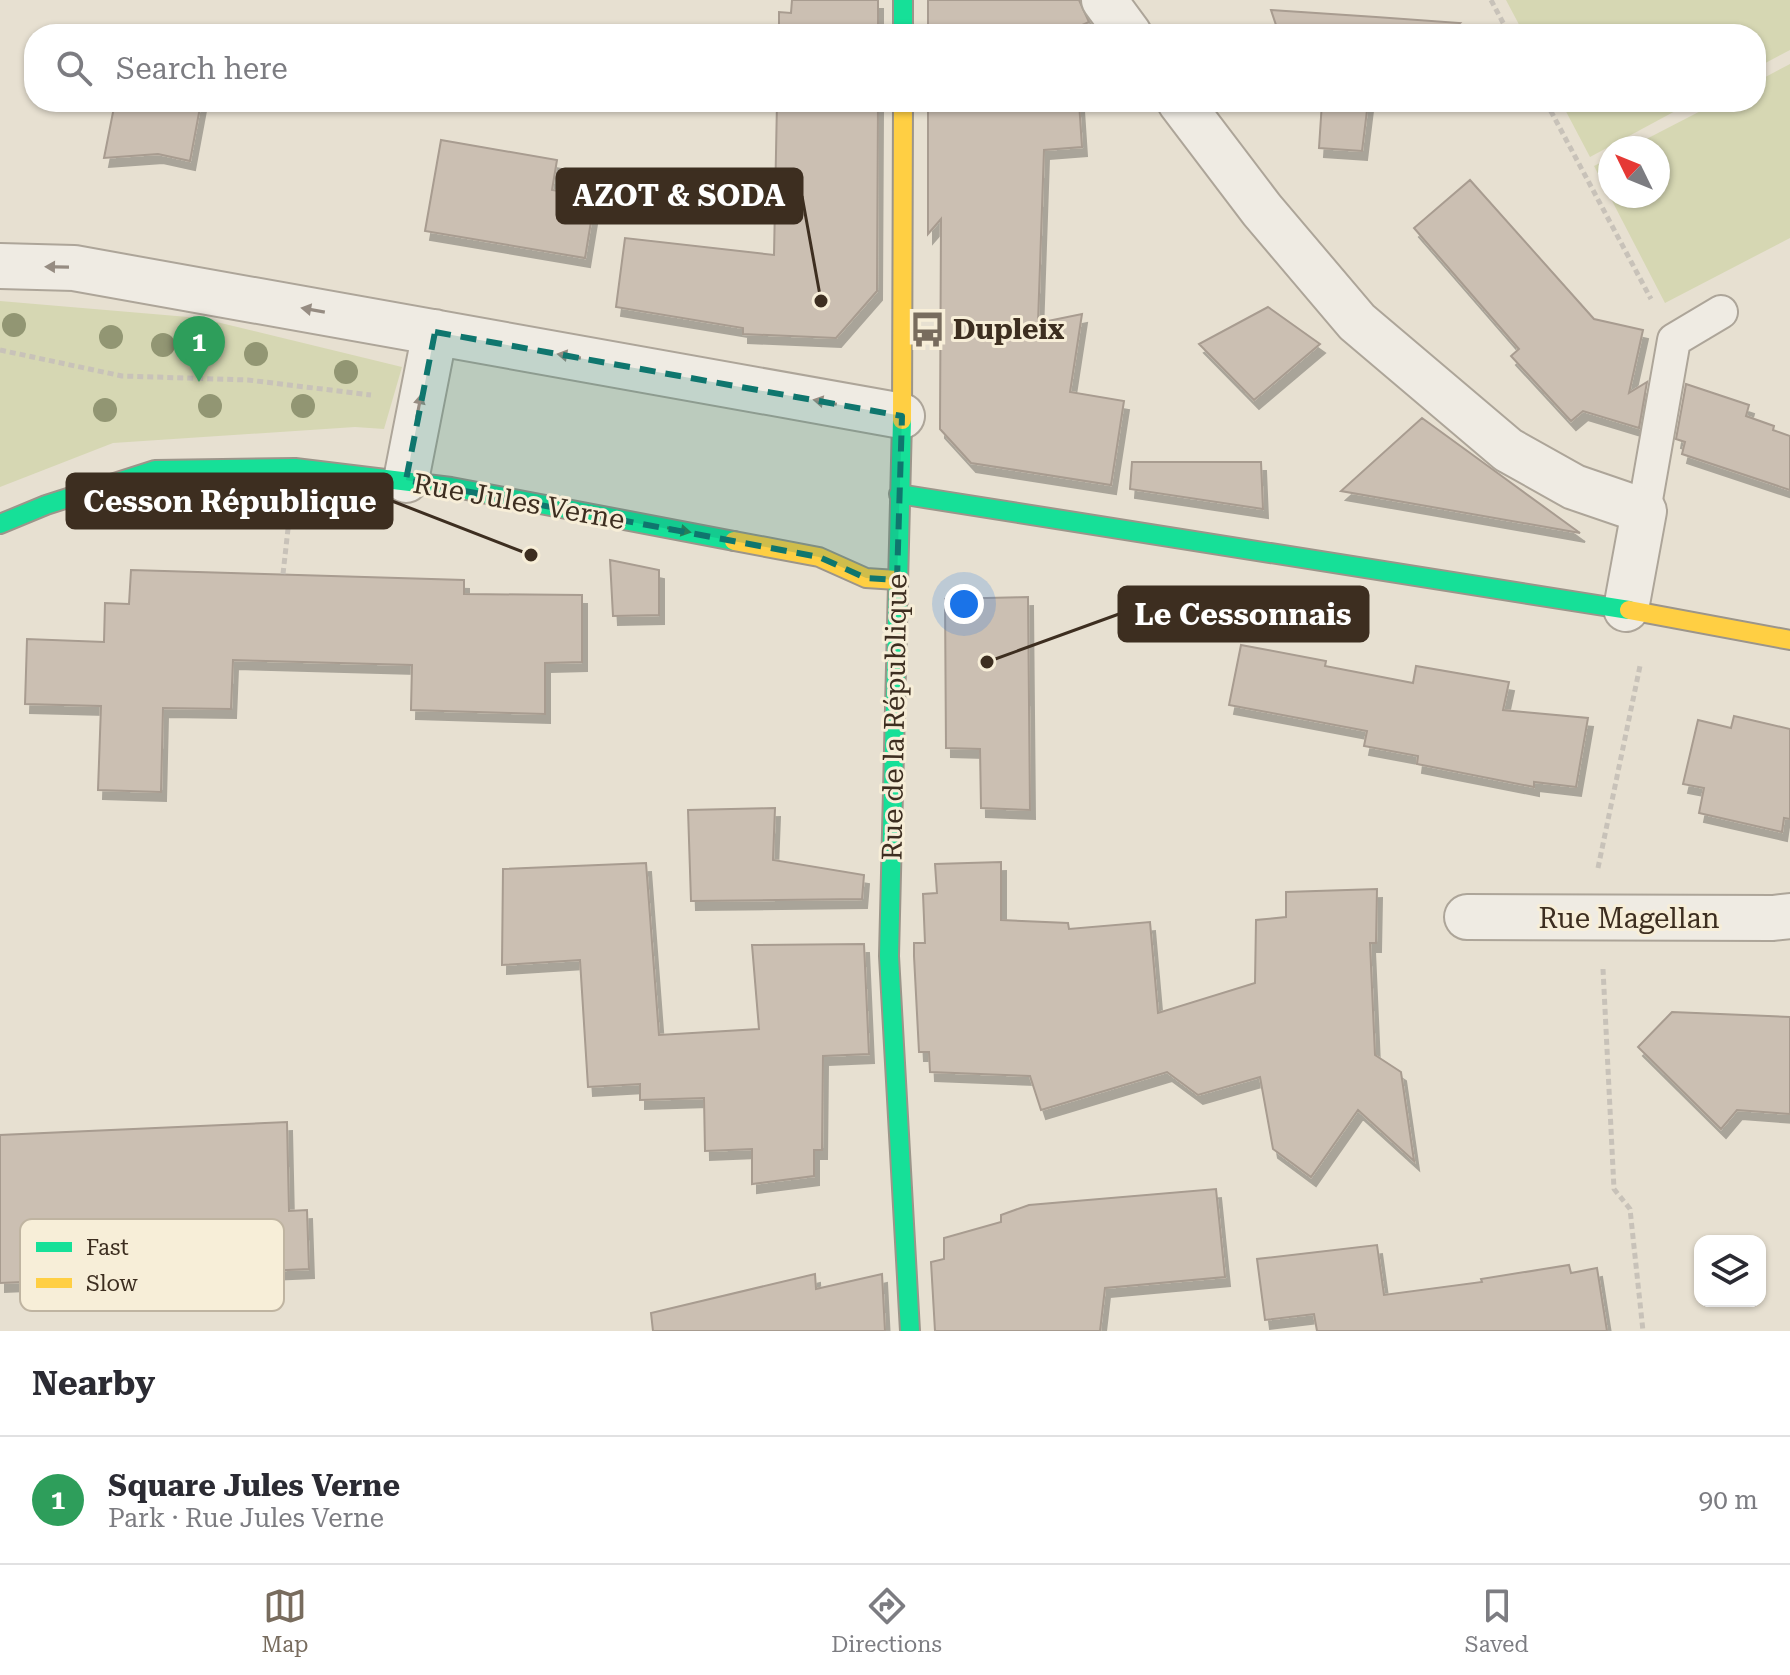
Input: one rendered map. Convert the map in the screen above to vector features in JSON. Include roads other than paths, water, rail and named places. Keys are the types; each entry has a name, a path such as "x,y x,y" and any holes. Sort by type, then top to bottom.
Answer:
{"street":[{"path":"903,0 903,24"},
{"path":"1104,0 1122,24"},
{"name":"Rue de la République","path":"903,112 902,416 889,956 910,1331"},
{"path":"1188,112 1262,210 1357,322 1508,450 1574,487 1644,511 1626,609"},
{"path":"0,266 74,268 902,416"},
{"path":"406,480 435,332"},
{"name":"Rue Jules Verne","path":"0,524 46,505 155,470 295,468 406,480 819,557 866,578 897,580"},
{"path":"899,494 1626,609 1790,640"},
{"name":"Rue Magellan","path":"1467,917 1790,916"}],"lane":[{"path":"1644,511 1674,340 1721,312"}],"place":[{"name":"AZOT & SODA","path":"821,301"},
{"name":"Dupleix","path":"927,329"},
{"name":"Square Jules Verne","path":"199,382"},
{"name":"Cesson République","path":"531,555"},
{"name":"Le Cessonnais","path":"987,662"}]}
